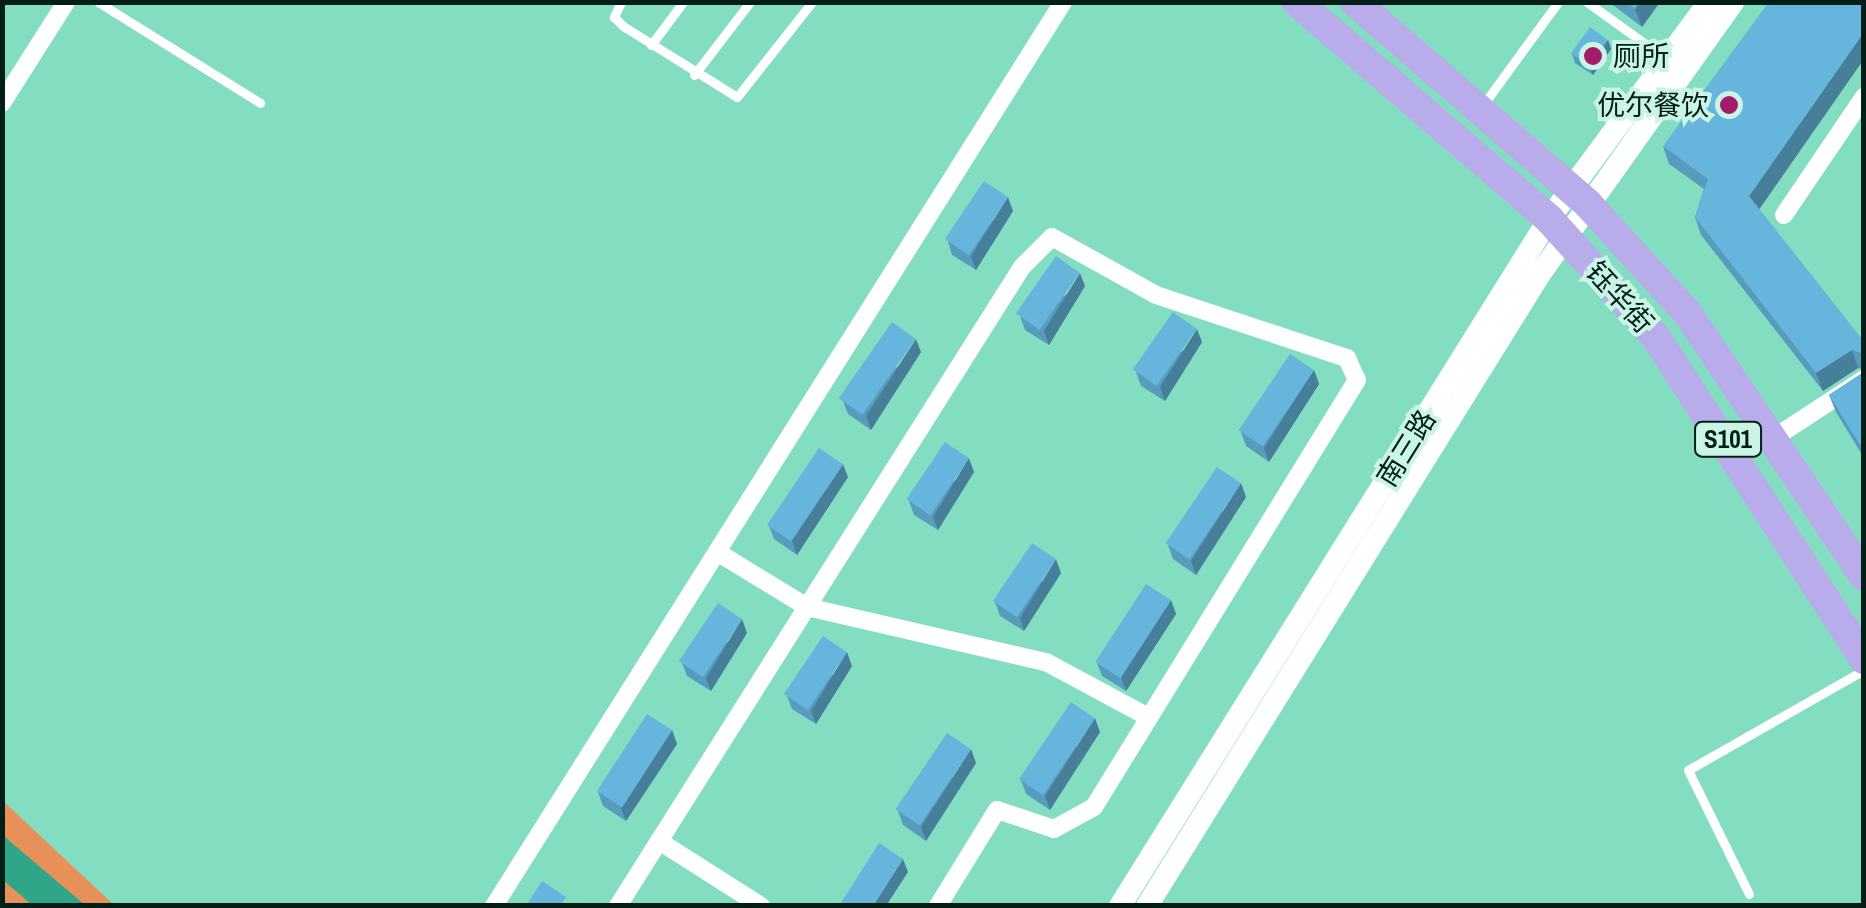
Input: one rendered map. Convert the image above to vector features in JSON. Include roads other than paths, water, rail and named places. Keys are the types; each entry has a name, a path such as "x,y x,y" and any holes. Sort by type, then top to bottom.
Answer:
{"main road":[{"name":"钰华街","path":"1298,2 1558,227 1717,422 1864,660"},
{"name":"钰华街","path":"1355,2 1482,107 1580,196 1707,336 1777,436 1864,576"}],"street":[{"path":"2,103 66,2"},
{"path":"494,906 1063,2"},
{"name":"南三路","path":"1120,906 1558,227 1709,2"},
{"name":"南三路","path":"1580,196 1733,2"},
{"path":"1784,215 1864,97"},
{"name":"南三路","path":"1147,906 1558,227"},
{"path":"618,906 1022,266 1052,237 1065,240 1156,295 1358,367 1148,716 1079,823 1054,829 998,810 938,906"},
{"path":"1777,436 1864,379"},
{"path":"716,552 806,607 1046,662 1148,716"},
{"path":"659,841 760,906"}],"lane":[{"path":"98,2 260,103"},
{"path":"621,2 614,17 694,76 737,98 812,2"},
{"path":"651,46 683,2"},
{"path":"694,76 750,2"},
{"path":"1482,107 1558,2"},
{"path":"1586,2 1667,60"},
{"path":"1750,894 1688,770 1864,670"}],"place":[{"name":"厕所","path":"1593,56"},
{"name":"优尔餐饮","path":"1729,105"}]}
